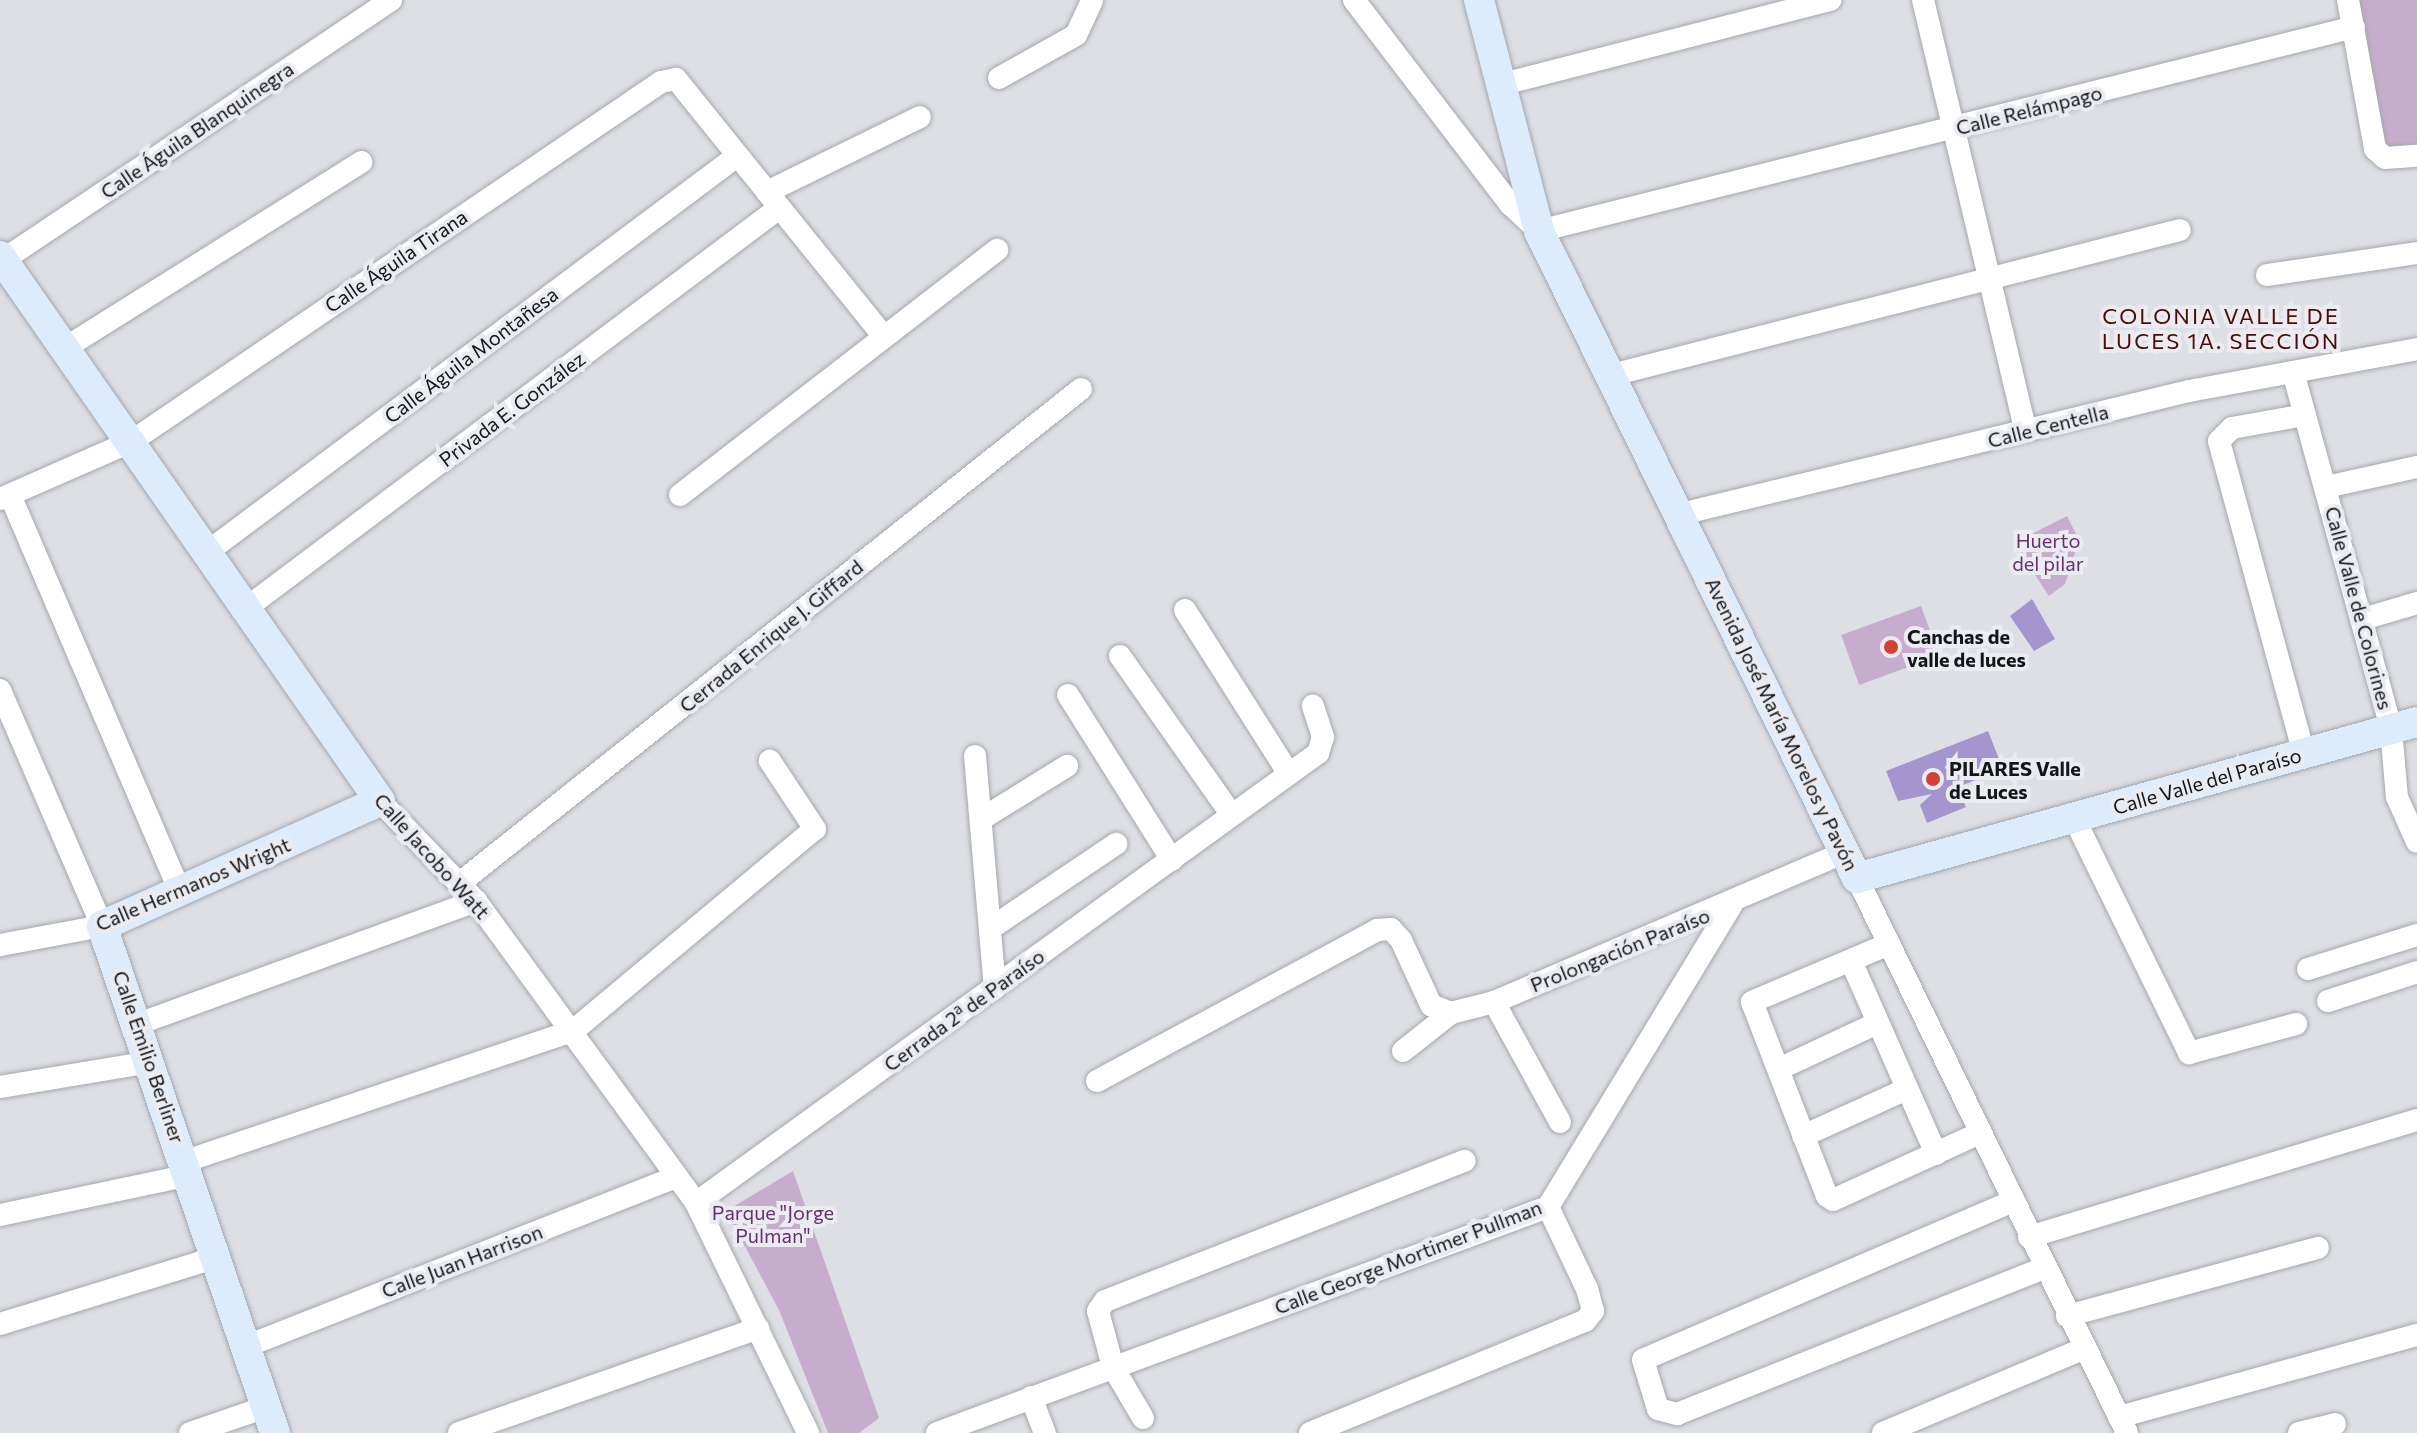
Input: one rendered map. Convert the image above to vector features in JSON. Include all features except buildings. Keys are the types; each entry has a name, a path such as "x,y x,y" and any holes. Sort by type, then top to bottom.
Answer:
{"street":[{"name":"Calle Águila Blanquinegra","path":"1,258 391,0"},
{"path":"999,78 1076,35 1092,0"},
{"path":"1354,0 1511,205 1539,231"},
{"name":"Avenida José María Morelos y Pavón","path":"1479,0 1539,231 1608,376 1681,514 1978,1134 2123,1425"},
{"path":"1503,84 1830,0"},
{"path":"1923,0 2026,431"},
{"path":"2348,0 2375,149 2385,158 2417,156"},
{"name":"Calle Relámpago","path":"1539,231 2354,27"},
{"name":"Calle Águila Tirana","path":"5,497 132,441 661,82 676,79 692,92 737,156"},
{"name":"Privada E. González","path":"245,609 773,200 920,117"},
{"path":"737,156 884,337"},
{"name":"Calle Águila Montañesa","path":"206,553 737,156"},
{"path":"65,348 361,162"},
{"path":"1608,376 2180,230"},
{"path":"680,495 997,250"},
{"path":"2267,275 2417,253"},
{"name":"Calle Jacobo Watt","path":"1,258 132,441 206,553 380,801 476,901 696,1203 808,1433"},
{"name":"Calle Centella","path":"1681,514 2026,431 2293,372 2417,349"},
{"name":"Calle Valle de Colorines","path":"2293,372 2363,619 2404,725 2397,797 2417,842"},
{"name":"Cerrada Enrique J. Giffard","path":"461,882 1081,389"},
{"path":"2304,754 2219,441 2232,428 2305,415"},
{"path":"2326,487 2417,467"},
{"path":"5,497 181,894"},
{"path":"2363,619 2417,603"},
{"path":"1185,610 1289,774"},
{"path":"1120,656 1231,814"},
{"path":"1068,695 1172,860"},
{"name":"Calle Emilio Berliner","path":"1,696 102,926 188,1168 270,1420"},
{"name":"Cerrada 2ª de Paraíso","path":"696,1203 1318,753 1323,737 1313,706"},
{"name":"Calle Valle del Paraíso","path":"1850,866 2074,818 2404,725"},
{"path":"975,756 983,818 995,988"},
{"path":"0,1215 188,1168 573,1031 815,829 770,761"},
{"path":"983,818 1067,766"},
{"name":"Calle Hermanos Wright","path":"0,945 102,926 181,894 380,801"},
{"path":"2074,818 2189,1053 2296,1024"},
{"path":"991,928 1116,844"},
{"name":"Prolongación Paraíso","path":"1403,1051 1451,1013 1494,1002 1732,904 1850,866"},
{"path":"138,1024 476,901"},
{"name":"Calle George Mortimer Pullman","path":"937,1433 1548,1207 1732,904"},
{"path":"1097,1081 1377,930 1391,929 1401,940 1431,1005 1451,1013"},
{"path":"2308,969 2417,935"},
{"path":"1889,944 1752,1002 1803,1136 1833,1200 1978,1134"},
{"path":"1851,961 1936,1154"},
{"path":"2328,1001 2417,972"},
{"path":"1494,1002 1560,1122"},
{"path":"1779,1069 1877,1023"},
{"path":"0,1087 151,1062"},
{"path":"1803,1136 1907,1089"},
{"path":"2029,1237 2417,1120"},
{"path":"1143,1418 1113,1367 1098,1311 1105,1301 1465,1161"},
{"name":"Calle Juan Harrison","path":"247,1346 676,1177"},
{"path":"2011,1202 1643,1360 1658,1409 1677,1414 2044,1268"},
{"path":"1310,1433 1585,1321 1593,1311 1587,1289 1548,1207"},
{"path":"2067,1316 2318,1248"},
{"path":"0,1324 215,1258"},
{"path":"459,1433 758,1328"},
{"path":"2123,1425 2417,1335"},
{"path":"1883,1433 2083,1349"},
{"path":"1031,1397 1045,1433"},
{"path":"190,1433 270,1420"},
{"path":"2299,1433 2335,1424"}],"green space":[{"path":"2355,0 2417,0 2417,149 2387,152"},
{"name":"Huerto del pilar","path":"2067,516 2079,540 2065,584 2049,596 2014,543"},
{"name":"Canchas de valle de luces","path":"1921,606 1939,656 1859,685 1841,635"},
{"name":"Parque \"Jorge Pulman\"","path":"793,1171 879,1418 859,1433 828,1433 779,1310 726,1211"}],"place":[{"name":"Canchas de valle de luces","path":"1891,647"},
{"name":"PILARES Valle de Luces","path":"1933,779"}],"district":[{"name":"COLONIA VALLE DE LUCES 1A. SECCIÓN","path":"2221,328"}]}
